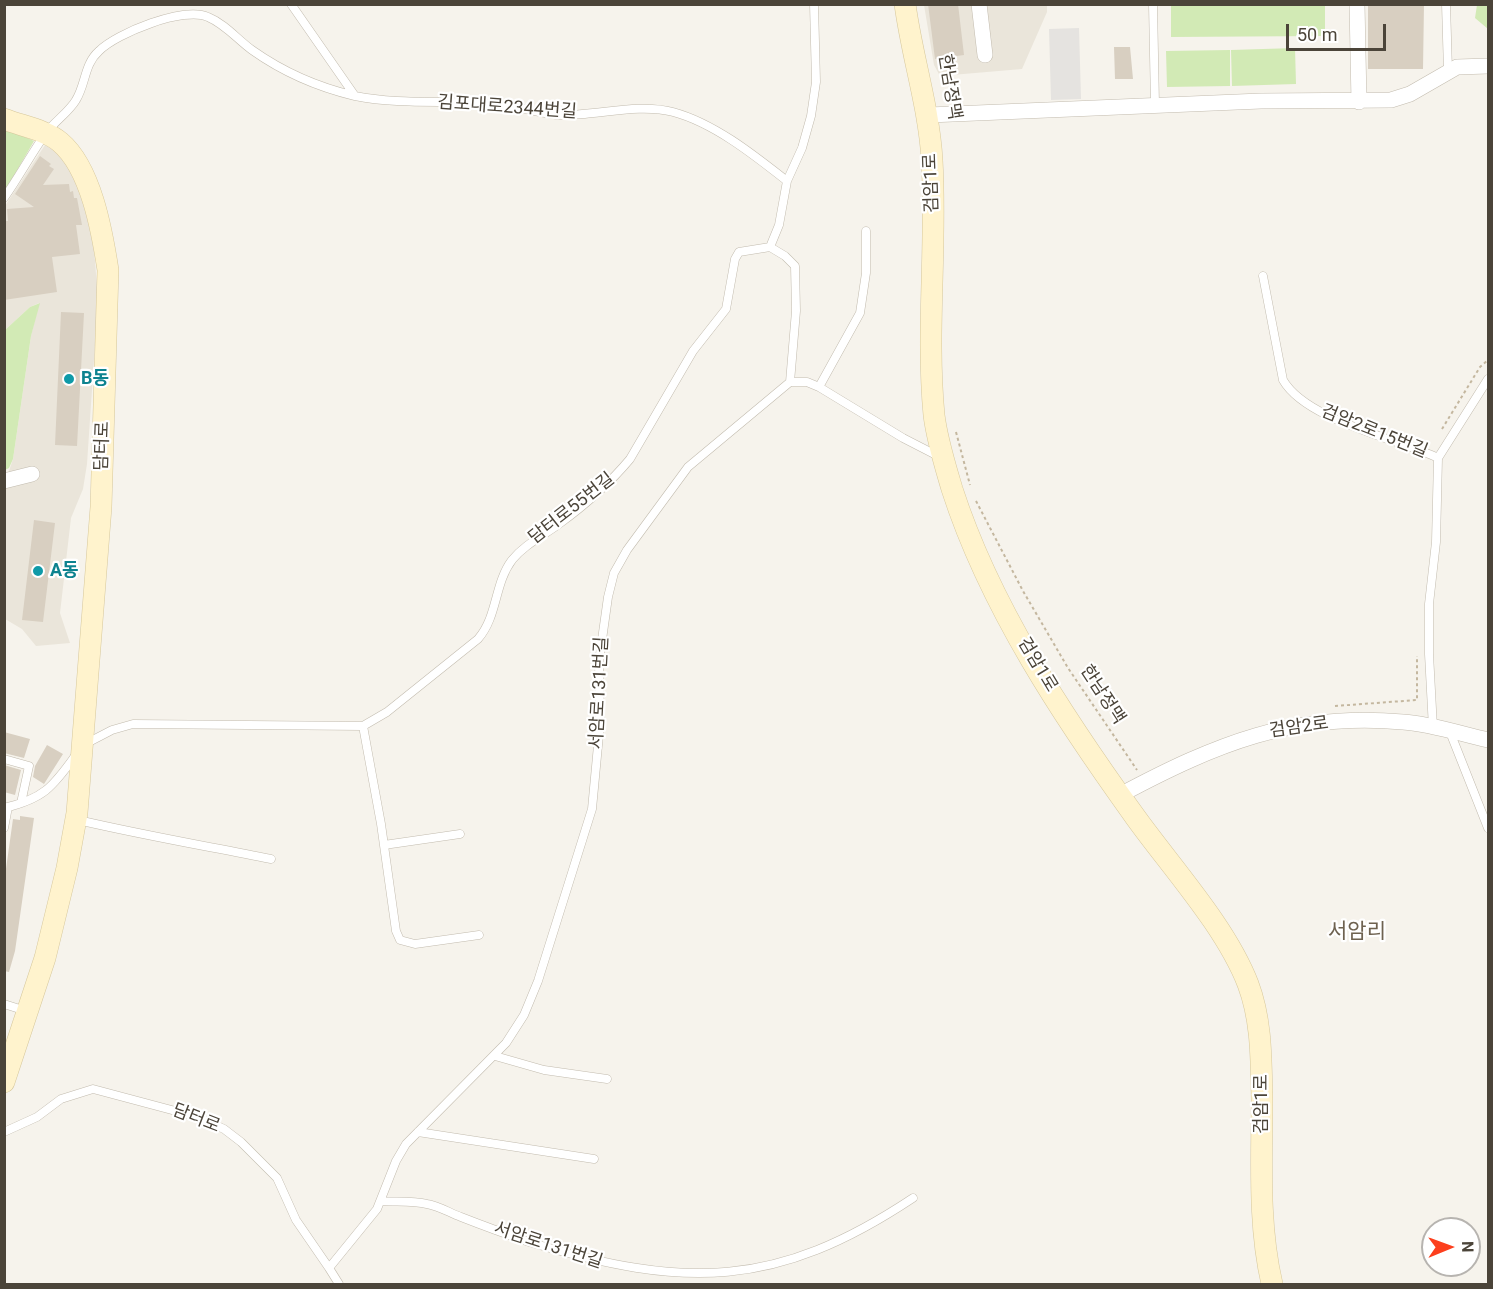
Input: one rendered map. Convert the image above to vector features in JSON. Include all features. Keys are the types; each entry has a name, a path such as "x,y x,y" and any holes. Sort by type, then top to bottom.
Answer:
{"street":[{"name":"검암1로","path":"905,4 911,45 929,115 933,162 934,416 943,458 980,559 1014,627 1049,687 1120,795 1234,954 1248,984 1256,1013 1261,1048 1263,1229 1272,1284"},
{"path":"979,4 985,55"},
{"path":"1357,4 1359,102"},
{"path":"929,115 1055,112 1261,101 1391,100 1410,94 1457,67 1488,66"},
{"name":"담터로","path":"4,119 59,141 74,157 87,185 103,236 108,270 100,507 76,820 57,912 4,1082"},
{"path":"4,481 33,474"},
{"name":"검암2로","path":"1120,795 1202,753 1275,730 1354,721 1405,722 1488,740"}],"lane":[{"path":"291,4 355,96"},
{"path":"814,4 816,82 802,148 787,181 779,225 770,248 795,266 796,312 790,382 807,382 819,387 903,438 943,458"},
{"path":"1153,4 1155,105"},
{"path":"1446,4 1448,71"},
{"name":"김포대로2344번길","path":"4,198 46,134 77,98 90,61 97,52 109,42 132,31 173,17 191,14 207,16 253,50 289,72 320,87 355,96 386,102 464,102 507,105 560,116 646,110 670,111 694,120 724,137 787,181"},
{"path":"819,387 860,313 866,273 866,231"},
{"name":"담터로55번길","path":"363,726 387,712 461,653 488,628 503,575 513,560 527,545 585,504 630,459 693,351 726,309 735,259 739,252 770,248"},
{"name":"검암2로15번길","path":"1263,276 1283,380 1290,393 1306,405 1336,419 1438,458"},
{"name":"검암2로15번길","path":"1433,728 1429,604 1436,542 1438,458 1488,379"},
{"name":"서암로131번길","path":"329,1268 382,1201 396,1161 418,1132 495,1056 524,1015 538,981 592,809 600,724 599,661 608,597 614,573 633,541 688,467 790,382"},
{"path":"4,828 6,807 43,795 54,786 83,744 112,730 133,724 363,726 384,845 396,932 400,940 415,944 479,935"},
{"path":"1450,731 1488,828"},
{"path":"4,759 29,766 21,803"},
{"path":"76,820 137,835 190,842 208,848 271,860"},
{"path":"384,845 460,834"},
{"path":"4,1004 28,1011"},
{"path":"495,1056 544,1070 606,1079"},
{"name":"담터로","path":"4,1132 37,1117 61,1099 93,1089 198,1117 224,1129 241,1142 277,1178 291,1211 329,1268"},
{"path":"418,1132 594,1159"},
{"name":"서암로131번길","path":"382,1201 428,1204 529,1242 629,1271 680,1279 721,1279 750,1276 773,1270 848,1241 873,1227 913,1198"},
{"path":"329,1268 339,1284"}],"path":[{"path":"1428,453 1480,367 1488,360"},
{"path":"955,430 970,486"},
{"name":"한남정맥","path":"973,497 1023,591 1068,668 1135,771 1145,766"},
{"path":"1330,707 1417,700 1418,651"}],"shaded area":[{"path":"924,5 1047,5 1047,12 1022,69 940,76 934,65"},
{"path":"1079,28 1081,99 1051,100 1049,29"},
{"path":"45,145 56,151 75,175 93,235 98,300 87,464 83,489 71,518 60,613 70,643 36,646 22,629 5,619 5,483 13,459 31,336 39,303 30,307 5,330 5,206"}],"green space":[{"path":"1171,5 1325,5 1325,36 1171,37"},
{"path":"1477,5 1488,5 1488,29 1475,18"},
{"path":"1295,48 1296,84 1232,86 1231,50"},
{"path":"1230,50 1230,86 1167,87 1166,51"},
{"path":"5,128 34,141 5,191"},
{"path":"40,303 31,336 13,459 9,468 5,470 5,330 30,307"}],"building":[{"path":"928,4 958,4 964,55 935,59"},
{"path":"1368,4 1424,4 1423,69 1368,69"},
{"path":"1114,47 1130,47 1133,79 1115,79"},
{"path":"40,156 54,169 43,185 69,184 70,192 73,191 74,198 77,198 82,225 76,225 80,254 52,257 57,292 4,300 4,221 8,221 7,209 34,207 15,194"},
{"name":"B동","path":"61,312 84,313 77,446 55,445"},
{"name":"A동","path":"34,520 55,523 43,622 22,620"},
{"path":"4,732 30,739 24,758 4,753"},
{"path":"47,745 63,754 44,784 33,777 35,766"},
{"path":"4,765 21,770 15,795 4,792"},
{"path":"20,816 34,818 15,951 9,972 4,971 4,883 13,819 20,820"}],"place":[{"name":"B동","path":"69,379"},
{"name":"A동","path":"38,571"}],"district":[{"name":"서암리","path":"1357,933"}]}
